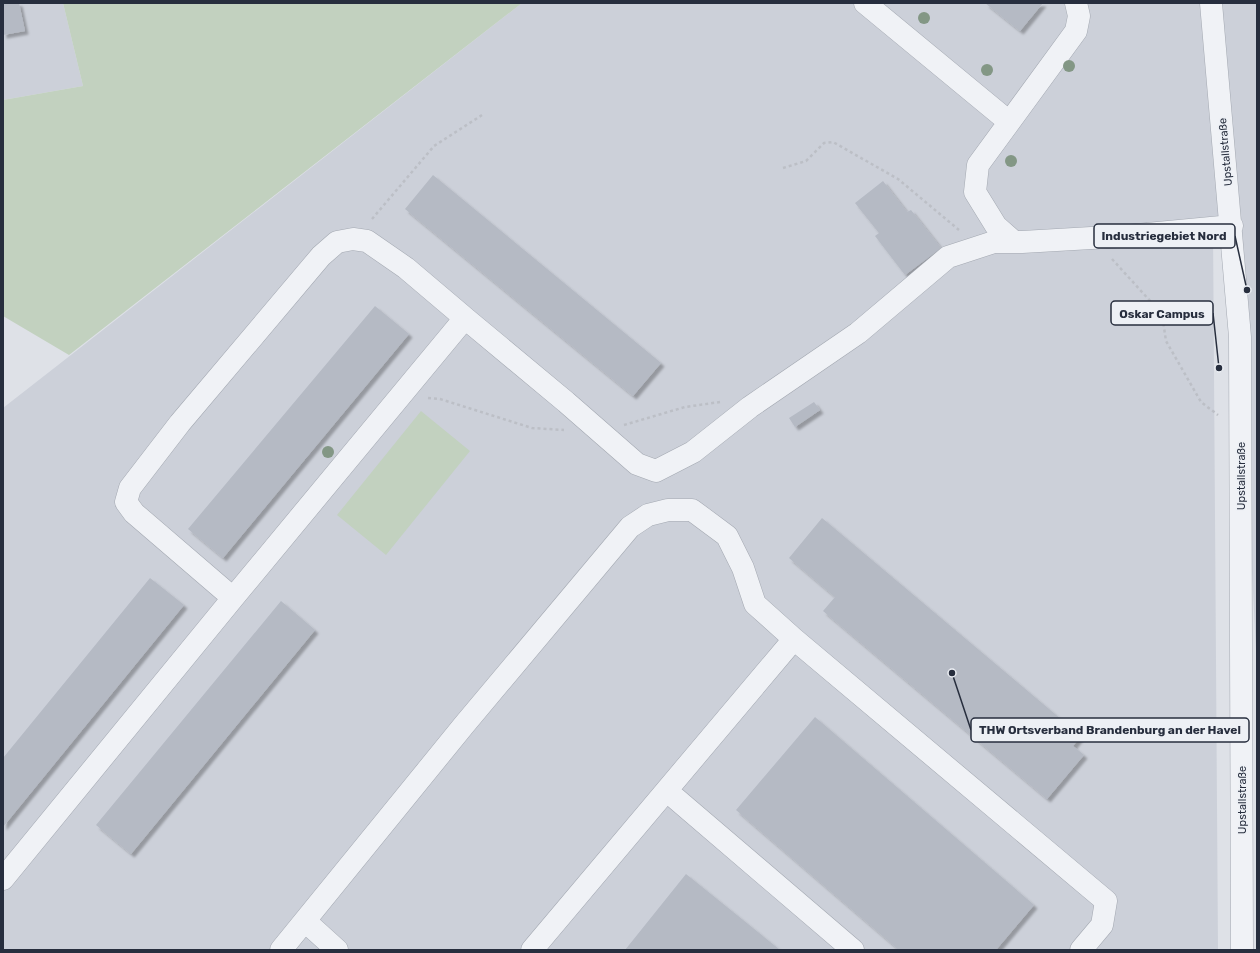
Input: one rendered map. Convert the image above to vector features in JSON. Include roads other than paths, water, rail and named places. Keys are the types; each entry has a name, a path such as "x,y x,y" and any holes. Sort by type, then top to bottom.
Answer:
{"street":[{"path":"865,3 1008,121"},
{"path":"1013,241 996,226 975,192 978,165 1008,121 1076,31 1079,16 1076,3"},
{"name":"Upstallstraße","path":"1212,3 1232,226 1240,337 1240,433 1250,913 1242,950"},
{"path":"233,598 134,513 126,502 130,488 180,423 321,256 337,242 352,239 366,241 406,268 566,402 637,464 656,471 694,452 750,407 858,333 948,257 994,242 1093,238 1232,226"},
{"path":"3,879 465,318"},
{"path":"281,950 464,725 630,527 648,515 668,510 692,510 727,536 743,568 755,604 794,639 1106,901 1102,925 1081,950"},
{"path":"532,950 794,639"},
{"path":"667,791 853,950"},
{"path":"305,921 337,950"}],"place":[{"name":"Industriegebiet Nord","path":"1247,290"},
{"name":"Oskar Campus","path":"1219,368"},
{"name":"THW Ortsverband Brandenburg an der Havel","path":"952,673"}]}
